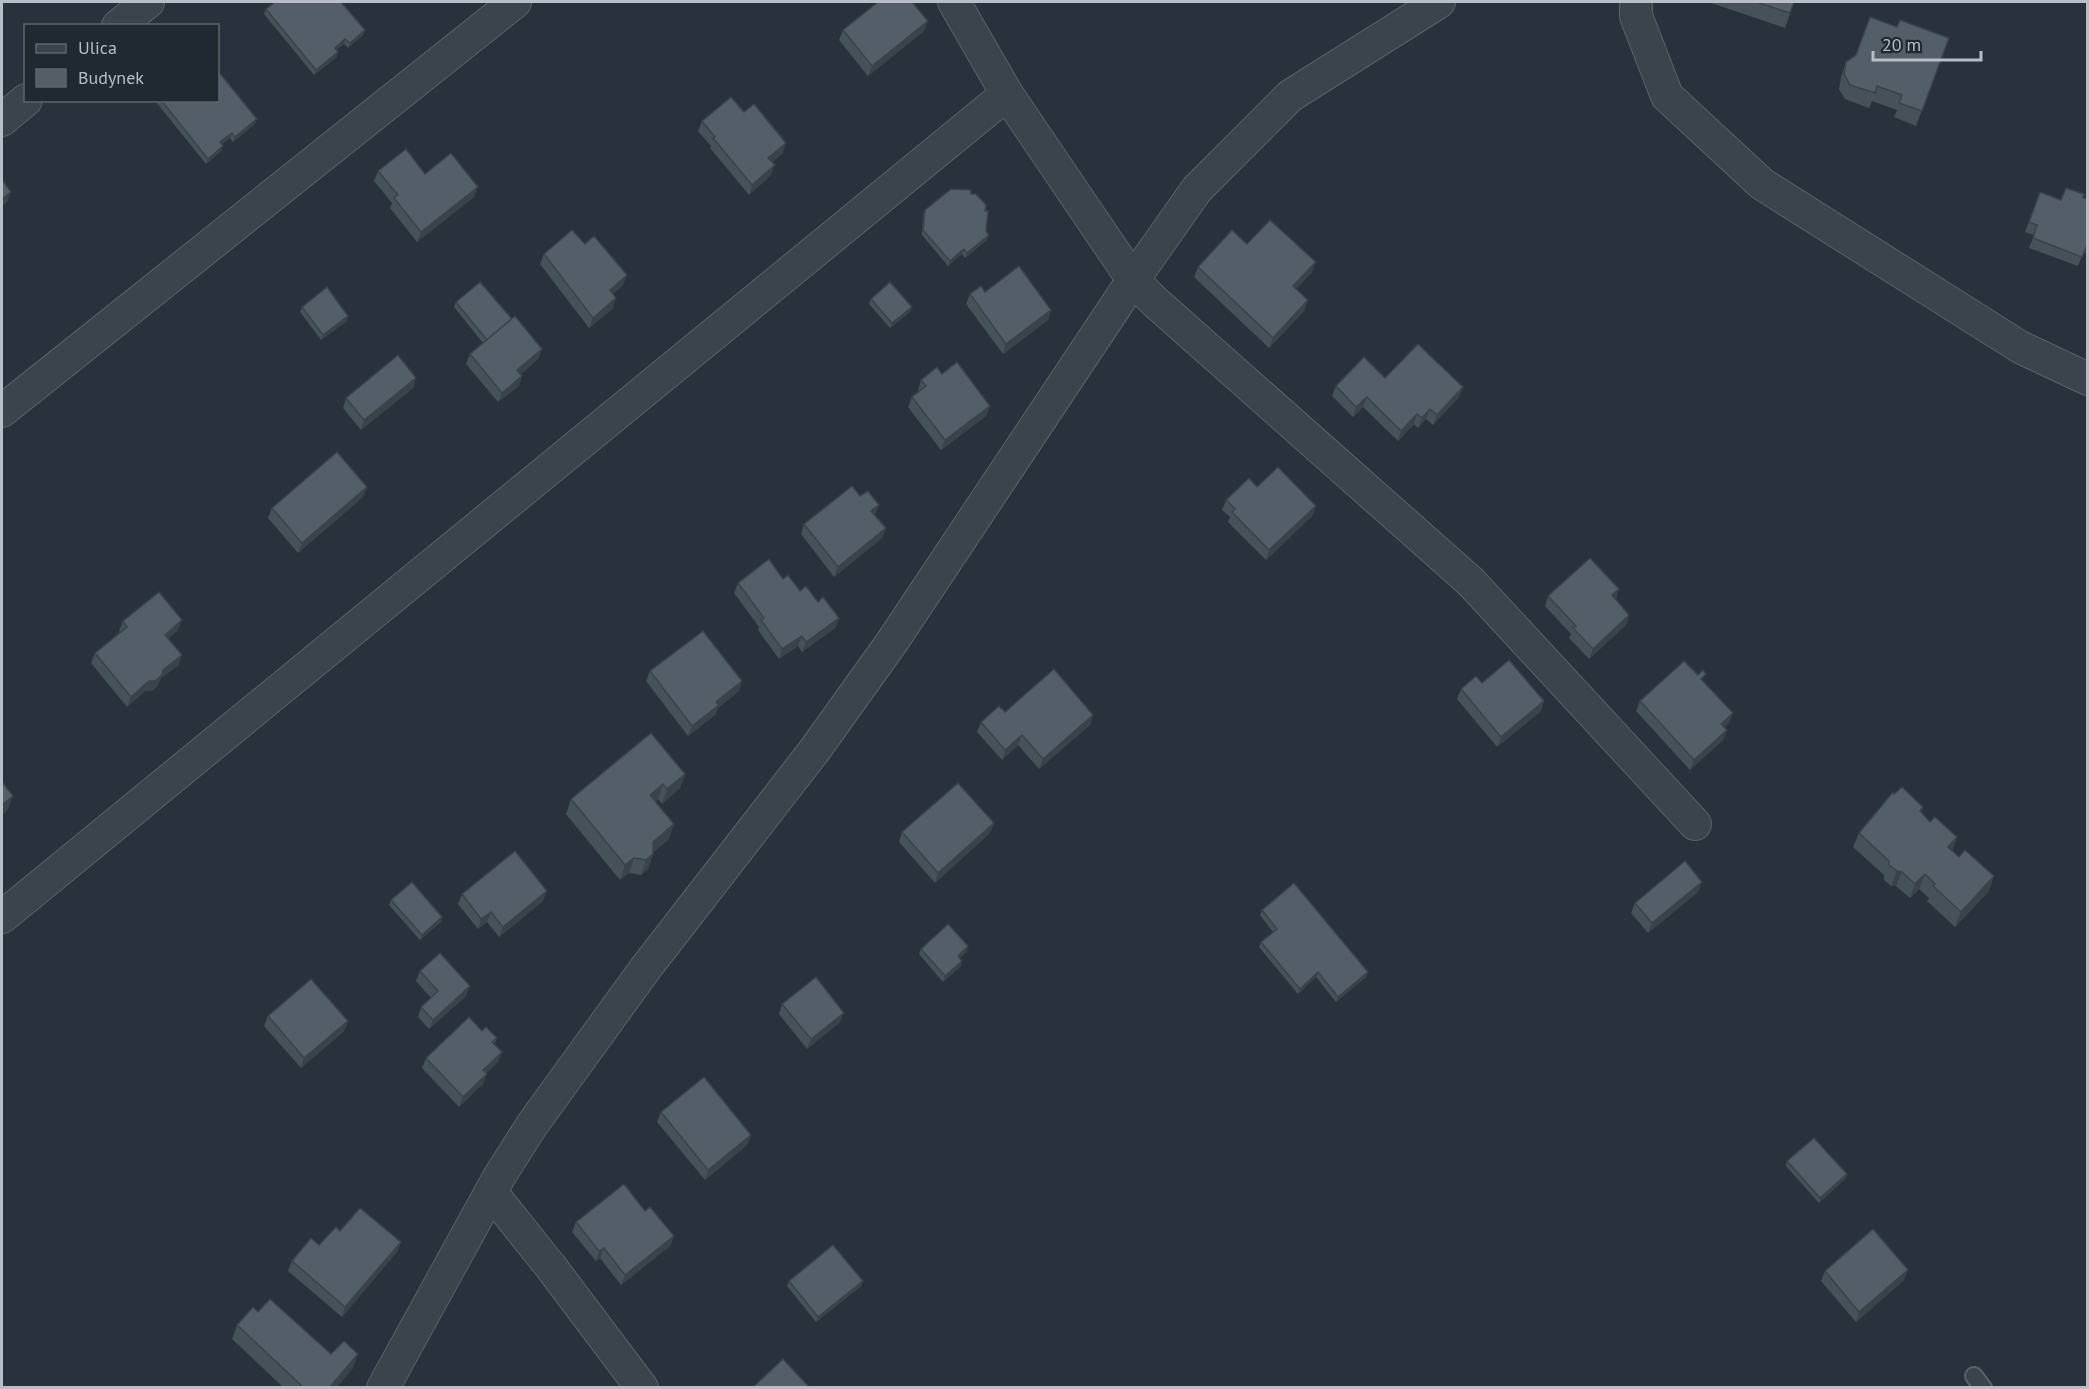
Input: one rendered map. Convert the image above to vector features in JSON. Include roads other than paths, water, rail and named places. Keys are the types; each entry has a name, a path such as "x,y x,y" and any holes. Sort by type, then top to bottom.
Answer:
{"street":[{"path":"120,24 148,2"},
{"path":"2,411 515,2"},
{"path":"954,2 1007,93 1133,280 1471,582 1695,824"},
{"path":"384,1388 491,1192 532,1125 645,969 814,751 892,642 1133,280 1197,189 1290,96 1439,2"},
{"path":"1636,2 1636,16 1667,96 1762,184 2020,347 2088,379"},
{"path":"2,917 1007,93"},
{"path":"2,120 24,102"},
{"path":"491,1192 642,1388"}]}
